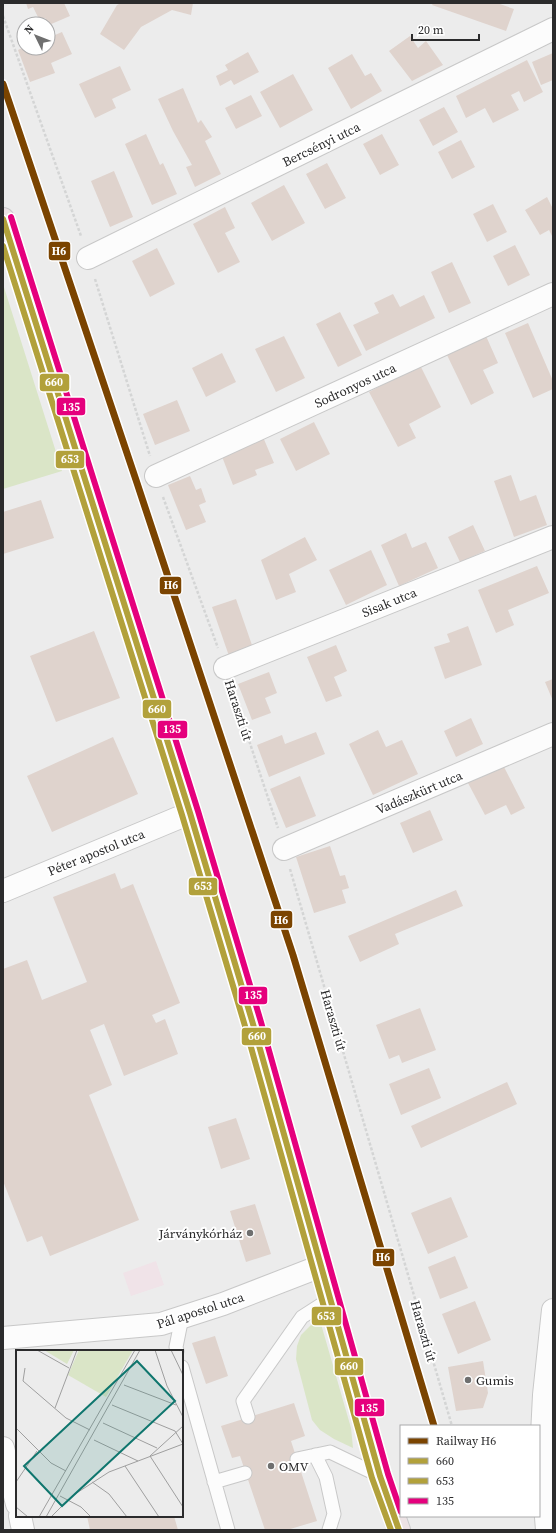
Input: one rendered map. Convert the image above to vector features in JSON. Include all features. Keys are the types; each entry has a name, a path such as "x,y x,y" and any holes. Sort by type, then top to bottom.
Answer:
{"main road":[{"path":"3,219 190,813 253,1024 380,1476 399,1530"}],"street":[{"name":"Bercsényi utca","path":"88,258 553,30"},
{"name":"Sodronyos utca","path":"156,476 553,294"},
{"name":"Sisak utca","path":"224,668 553,537"},
{"name":"Vadászkürt utca","path":"284,849 553,734"},
{"name":"Péter apostol utca","path":"3,891 190,813"},
{"name":"Pál apostol utca","path":"3,1338 161,1324 223,1304 321,1266"},
{"path":"547,1530 544,1453 544,1395 553,1310"},
{"path":"3,1448 16,1500"},
{"path":"20,1517 23,1530"}],"lane":[{"path":"248,1417 243,1401 302,1317 330,1299"},
{"path":"178,1350 176,1347 182,1318"},
{"path":"183,1371 228,1530"},
{"path":"297,1459 330,1452 380,1476"},
{"path":"315,1455 326,1477 334,1514 329,1530"},
{"path":"214,1482 246,1473"}],"path":[{"name":"Haraszti út","path":"3,16 88,258 156,476 208,616 284,849 452,1425"}],"shaded area":[{"path":"156,1261 164,1285 131,1296 123,1273"}],"green space":[{"path":"3,284 62,471 3,489"},
{"path":"319,1317 351,1428 353,1448 320,1430 312,1420 296,1359 297,1346 301,1335"}],"building":[{"path":"26,3 64,3 70,16 56,22 56,16 38,16 33,7 28,9"},
{"path":"121,3 193,3 191,15 172,10 141,27 124,50 100,34 117,5"},
{"path":"433,3 497,3 514,9 506,31 432,5"},
{"path":"62,32 72,54 51,63 55,73 30,82 20,56 56,56 56,35"},
{"path":"410,36 418,48 426,41 443,65 412,81 389,51"},
{"path":"248,52 259,72 234,85 231,80 220,86 216,76 228,70 225,65"},
{"path":"553,53 553,80 541,85 532,62"},
{"path":"352,54 365,76 371,73 382,91 351,109 328,68"},
{"path":"527,60 543,92 524,102 519,91 511,95 519,110 493,123 485,108 466,118 456,96"},
{"path":"120,66 131,90 112,99 116,108 95,118 79,84"},
{"path":"293,74 313,110 280,128 260,92"},
{"path":"183,88 198,123 201,120 212,137 205,141 221,174 195,187 186,167 192,165 173,131 158,99"},
{"path":"251,95 262,116 236,129 225,108"},
{"path":"444,107 458,132 433,146 419,120"},
{"path":"146,134 160,165 163,163 177,194 152,205 125,144"},
{"path":"382,134 399,165 380,175 363,144"},
{"path":"461,140 475,167 452,179 438,152"},
{"path":"327,163 346,198 325,209 306,174"},
{"path":"114,171 133,217 110,227 91,181"},
{"path":"284,185 305,223 272,241 251,203"},
{"path":"547,197 553,209 553,238 549,230 540,235 525,210"},
{"path":"493,204 507,232 487,242 473,214"},
{"path":"225,207 235,228 225,233 240,262 218,273 193,224"},
{"path":"515,245 530,275 508,286 493,256"},
{"path":"157,248 175,284 150,297 132,261"},
{"path":"452,262 471,303 449,313 431,272"},
{"path":"393,294 400,307 424,295 435,318 366,351 353,325 379,313 374,303"},
{"path":"340,312 362,355 338,367 316,324"},
{"path":"528,323 553,381 553,389 533,398 505,333"},
{"path":"284,336 305,378 276,392 255,349"},
{"path":"486,336 498,363 483,370 494,393 471,405 447,355"},
{"path":"222,353 236,382 206,397 192,368"},
{"path":"420,365 441,407 409,424 416,438 398,447 369,392"},
{"path":"177,400 190,431 155,445 143,414"},
{"path":"314,422 330,454 296,471 280,439"},
{"path":"263,437 274,463 255,470 257,475 233,485 221,454"},
{"path":"511,475 520,501 536,495 547,525 514,537 494,481"},
{"path":"190,476 196,490 201,488 206,502 199,505 206,522 186,530 168,485"},
{"path":"41,500 54,538 3,554 3,512"},
{"path":"473,525 485,551 460,562 448,537"},
{"path":"406,533 412,548 426,542 438,568 399,586 381,545"},
{"path":"305,537 317,560 289,574 296,592 276,600 261,560"},
{"path":"371,550 387,585 346,605 329,570"},
{"path":"537,566 549,593 508,610 514,625 496,633 478,590"},
{"path":"236,599 253,648 229,656 212,607"},
{"path":"468,626 482,665 445,679 434,647 450,642 447,634"},
{"path":"94,631 120,698 56,722 30,656"},
{"path":"336,645 347,671 334,677 342,696 326,702 307,657"},
{"path":"269,672 277,693 265,698 271,713 252,720 238,684"},
{"path":"553,679 553,701 545,682"},
{"path":"471,718 483,744 456,757 444,731"},
{"path":"378,730 386,747 402,740 418,774 373,795 349,744"},
{"path":"316,732 325,754 269,777 257,745 282,735 285,744"},
{"path":"113,737 138,794 52,832 27,776"},
{"path":"503,765 525,808 511,815 506,805 485,815 468,783"},
{"path":"300,776 316,816 286,828 270,789"},
{"path":"430,810 443,840 413,853 400,823"},
{"path":"330,846 340,876 345,875 349,888 342,890 346,903 314,913 296,857"},
{"path":"115,873 121,889 133,884 180,1003 152,1015 156,1023 165,1019 178,1054 124,1076 104,1024 90,1030 112,1085 89,1095 139,1220 50,1256 42,1236 27,1242 3,1181 3,969 27,960 42,1000 87,982 53,897"},
{"path":"456,890 463,906 395,934 399,944 360,962 348,936"},
{"path":"420,1008 436,1050 402,1063 399,1055 389,1059 376,1025"},
{"path":"429,1068 441,1098 401,1115 389,1084"},
{"path":"507,1082 517,1104 421,1148 411,1126"},
{"path":"236,1118 250,1159 221,1169 208,1127"},
{"path":"451,1197 468,1237 428,1254 411,1213"},
{"name":"Járványkórház","path":"255,1204 271,1254 246,1262 230,1211"},
{"path":"455,1256 468,1288 440,1299 428,1267"},
{"path":"475,1301 491,1340 458,1354 442,1314"},
{"path":"215,1336 228,1376 206,1384 192,1343"},
{"name":"Gumis","path":"483,1361 488,1393 483,1408 456,1411 448,1367"},
{"name":"OMV","path":"294,1403 305,1436 291,1441 317,1521 287,1530 265,1530 240,1456 232,1458 221,1426"},
{"path":"87,1517 174,1517 178,1530 90,1530"}],"rail line":[{"name":"H6","path":"3,84 293,955 434,1425"}],"transit line":[{"name":"135","path":"11,217 198,811 261,1022 388,1474 400,1509"},
{"name":"660","path":"3,219 190,813 253,1024 380,1476 399,1530"},
{"name":"653","path":"3,246 182,815 245,1026 372,1478 391,1530"}],"place":[{"name":"Járványkórház","path":"250,1233"},
{"name":"Gumis","path":"468,1380"},
{"name":"OMV","path":"271,1466"}]}
